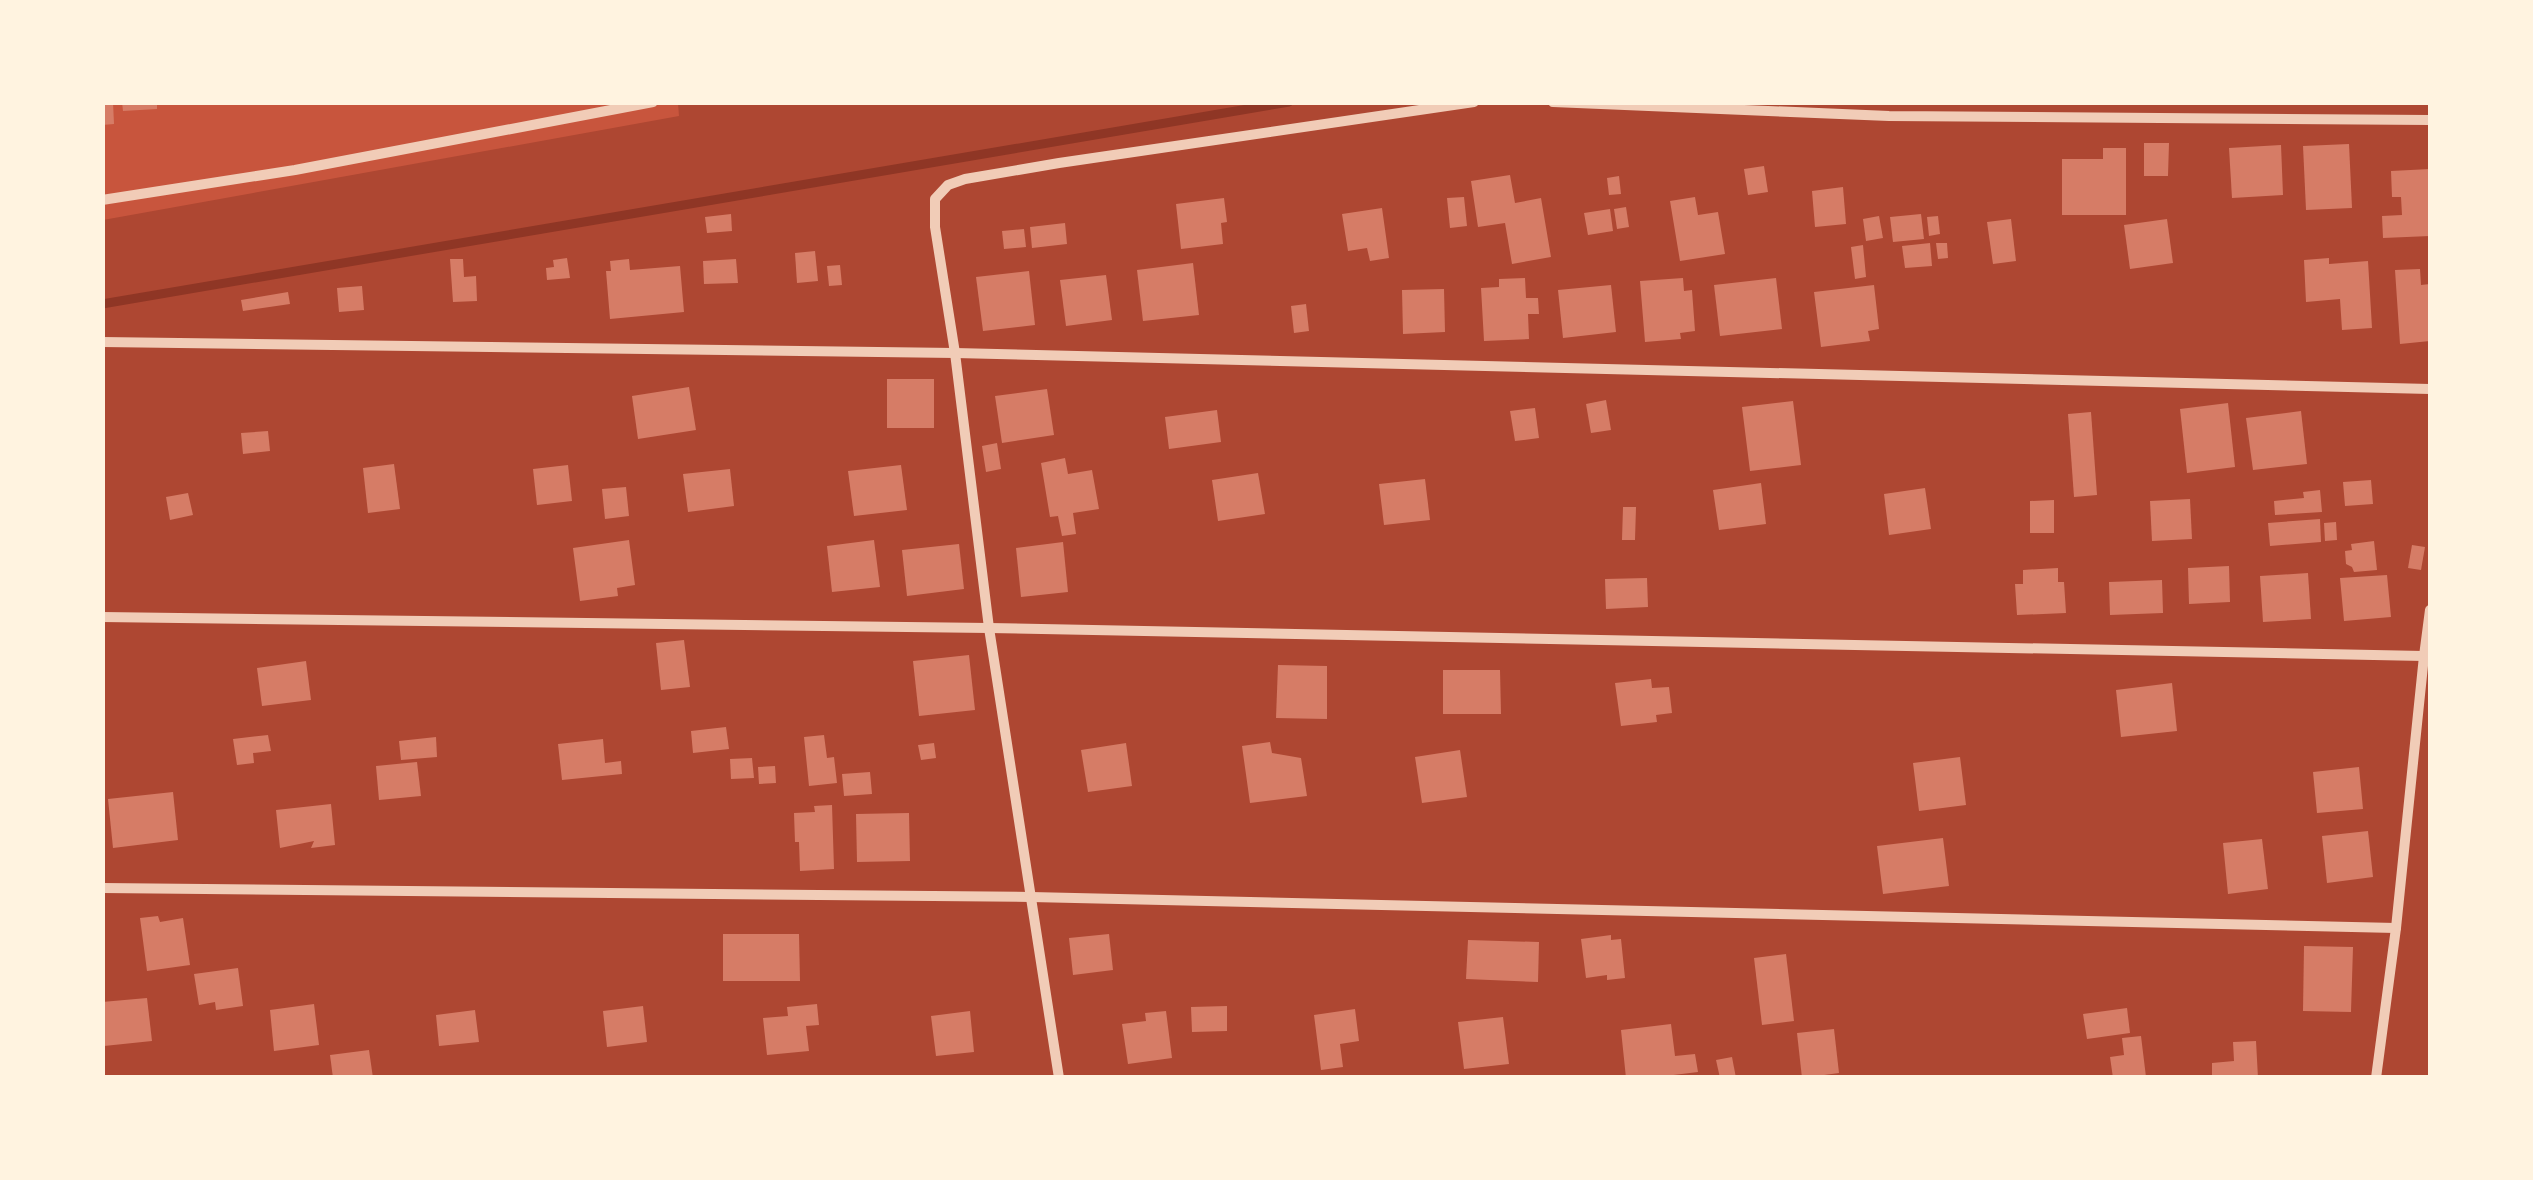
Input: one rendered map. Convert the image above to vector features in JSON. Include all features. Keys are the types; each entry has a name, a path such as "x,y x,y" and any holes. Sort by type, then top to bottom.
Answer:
{"street":[{"path":"102,200 295,170 653,102"},
{"path":"1059,1078 989,628 934,199 948,185 965,179 1474,102"},
{"path":"1553,102 1889,116 2430,120"},
{"path":"102,342 955,353 2430,389"},
{"path":"2376,1078 2430,610"},
{"path":"102,616 989,628 2424,656"},
{"path":"102,888 1031,897 2396,928"}],"shaded area":[{"path":"678,103 2430,103 2430,1077 103,1078 103,220 679,116"}],"building":[{"path":"102,102 113,102 114,124 102,125"},
{"path":"122,102 157,102 157,109 123,111"},
{"path":"2144,143 2169,143 2168,176 2144,176"},
{"path":"2349,144 2352,208 2306,210 2303,146"},
{"path":"2281,145 2283,195 2232,198 2229,148"},
{"path":"2103,148 2126,148 2126,215 2062,215 2062,159 2103,159"},
{"path":"1764,166 1768,192 1748,195 1744,169"},
{"path":"2430,169 2430,236 2383,238 2382,216 2402,215 2401,197 2392,197 2391,171"},
{"path":"1510,175 1515,203 1541,198 1551,257 1512,264 1505,223 1478,227 1471,181"},
{"path":"1619,176 1621,194 1609,195 1607,178"},
{"path":"1843,187 1846,224 1815,227 1812,191"},
{"path":"1464,197 1467,226 1450,228 1447,198"},
{"path":"1695,197 1698,215 1718,212 1725,254 1680,261 1670,201"},
{"path":"1224,198 1227,222 1221,223 1223,244 1181,249 1176,204"},
{"path":"1626,207 1629,227 1617,229 1614,209"},
{"path":"1382,208 1389,258 1370,261 1367,248 1348,251 1342,214"},
{"path":"1610,209 1613,231 1588,235 1584,213"},
{"path":"731,214 732,231 707,233 705,217"},
{"path":"1921,214 1924,239 1893,242 1890,217"},
{"path":"1879,216 1883,238 1866,241 1863,219"},
{"path":"1938,216 1940,234 1929,236 1927,217"},
{"path":"2011,219 2016,261 1993,264 1987,222"},
{"path":"2167,219 2173,263 2130,269 2124,225"},
{"path":"1065,223 1067,244 1032,248 1030,227"},
{"path":"1024,229 1026,247 1004,249 1002,231"},
{"path":"1930,243 1932,266 1905,268 1902,246"},
{"path":"1936,243 1947,243 1948,258 1938,259"},
{"path":"1863,245 1866,277 1855,279 1851,247"},
{"path":"815,251 818,281 797,283 795,253"},
{"path":"567,258 570,278 547,280 546,268 554,267 553,260"},
{"path":"2329,258 2329,264 2368,261 2372,328 2342,330 2340,299 2306,302 2304,260"},
{"path":"450,259 463,259 464,277 476,276 477,301 453,302"},
{"path":"629,259 630,270 680,266 684,312 610,319 606,271 611,271 610,261"},
{"path":"736,259 738,283 704,284 703,261"},
{"path":"1193,263 1199,315 1143,321 1137,270"},
{"path":"840,265 842,285 829,286 827,266"},
{"path":"2420,269 2421,285 2430,284 2430,341 2400,344 2395,270"},
{"path":"1029,271 1035,325 983,331 976,277"},
{"path":"1106,275 1112,320 1066,326 1060,280"},
{"path":"1525,278 1526,298 1538,298 1539,314 1528,314 1529,339 1484,341 1481,288 1499,287 1499,279"},
{"path":"1683,278 1684,291 1692,290 1695,331 1680,333 1681,339 1645,342 1640,281"},
{"path":"1776,278 1782,329 1720,336 1714,285"},
{"path":"1611,285 1616,332 1563,338 1558,290"},
{"path":"1874,285 1879,329 1868,331 1870,341 1821,347 1814,292"},
{"path":"362,286 364,310 339,312 337,288"},
{"path":"1444,289 1445,332 1403,334 1402,290"},
{"path":"288,292 290,304 243,311 241,300"},
{"path":"1306,304 1309,331 1294,333 1291,306"},
{"path":"887,379 934,379 934,428 887,428"},
{"path":"689,387 696,430 638,439 632,396"},
{"path":"1047,389 1054,435 1002,443 995,396"},
{"path":"1606,400 1611,430 1591,433 1586,404"},
{"path":"1793,401 1801,465 1750,471 1742,407"},
{"path":"2228,403 2235,467 2187,473 2180,409"},
{"path":"1535,408 1539,438 1515,441 1510,411"},
{"path":"1217,410 1221,442 1169,449 1165,417"},
{"path":"2301,411 2307,464 2253,470 2246,418"},
{"path":"2091,412 2097,495 2074,497 2068,414"},
{"path":"268,431 270,451 243,454 241,433"},
{"path":"997,443 1001,469 986,472 982,446"},
{"path":"1065,458 1068,474 1092,470 1099,509 1073,513 1076,534 1062,536 1058,516 1050,517 1041,463"},
{"path":"394,464 400,509 368,513 363,468"},
{"path":"568,465 572,501 537,505 533,469"},
{"path":"901,465 907,510 854,516 848,471"},
{"path":"730,469 734,506 688,512 683,474"},
{"path":"1258,473 1265,514 1218,521 1212,480"},
{"path":"1425,479 1430,520 1384,525 1379,484"},
{"path":"2371,480 2373,504 2345,506 2343,482"},
{"path":"1761,483 1766,524 1719,530 1713,490"},
{"path":"626,487 629,516 605,519 602,489"},
{"path":"1925,488 1931,529 1889,535 1884,494"},
{"path":"2320,490 2322,512 2275,515 2274,501 2304,498 2303,492"},
{"path":"188,493 193,515 170,520 166,497"},
{"path":"2190,499 2192,539 2152,541 2150,501"},
{"path":"2054,500 2054,533 2030,533 2030,501"},
{"path":"1623,507 1636,507 1635,540 1622,540"},
{"path":"2320,519 2321,542 2270,546 2268,523"},
{"path":"2336,522 2337,540 2325,541 2324,523"},
{"path":"629,540 635,585 617,588 618,596 580,601 573,548"},
{"path":"874,540 880,587 832,592 827,546"},
{"path":"2374,541 2377,570 2354,572 2346,564 2345,551 2352,550 2351,544"},
{"path":"1063,542 1068,592 1021,597 1016,548"},
{"path":"959,544 964,589 907,596 902,550"},
{"path":"2412,545 2425,547 2421,570 2408,568"},
{"path":"2229,566 2230,602 2189,604 2188,568"},
{"path":"2058,568 2058,582 2064,582 2066,613 2017,615 2015,584 2023,584 2023,570"},
{"path":"2308,573 2311,619 2263,622 2260,576"},
{"path":"2387,575 2391,617 2344,621 2340,578"},
{"path":"1647,578 1648,607 1606,609 1605,579"},
{"path":"2162,580 2163,613 2110,615 2109,582"},
{"path":"684,640 690,687 661,690 656,643"},
{"path":"969,655 975,710 919,716 913,661"},
{"path":"306,661 311,700 262,706 257,668"},
{"path":"1278,665 1327,666 1327,719 1276,718"},
{"path":"1443,670 1500,670 1501,714 1443,714"},
{"path":"1651,679 1652,688 1669,687 1672,713 1656,715 1657,722 1621,726 1615,683"},
{"path":"2172,683 2177,731 2121,737 2116,690"},
{"path":"726,727 729,749 693,753 691,731"},
{"path":"268,735 271,751 253,753 254,763 237,765 233,739"},
{"path":"824,735 827,758 834,757 837,783 809,786 804,737"},
{"path":"436,737 437,757 401,760 399,741"},
{"path":"603,739 605,763 621,761 622,774 562,780 558,744"},
{"path":"1270,742 1272,753 1301,758 1307,796 1250,803 1242,746"},
{"path":"934,743 936,758 921,760 918,745"},
{"path":"1126,743 1132,786 1088,792 1081,750"},
{"path":"1460,750 1467,797 1422,803 1415,757"},
{"path":"1960,757 1966,805 1919,811 1913,763"},
{"path":"752,758 754,778 731,779 730,759"},
{"path":"417,762 421,796 379,800 376,766"},
{"path":"775,766 776,783 759,784 758,767"},
{"path":"2359,767 2363,809 2317,813 2313,772"},
{"path":"870,772 872,794 844,796 842,774"},
{"path":"173,792 178,840 113,848 108,799"},
{"path":"331,804 335,845 311,848 314,841 280,848 276,810"},
{"path":"832,805 834,869 800,871 794,813 815,812 814,806"},
{"path":"909,813 910,861 857,862 856,814"},
{"path":"2368,831 2373,877 2327,883 2322,836"},
{"path":"1943,838 1949,886 1883,894 1877,846"},
{"path":"2262,839 2268,889 2228,894 2223,843"},
{"path":"158,916 160,922 183,918 190,965 147,971 140,918"},
{"path":"723,934 799,934 800,981 723,981"},
{"path":"1109,934 1113,970 1073,975 1069,938"},
{"path":"1611,935 1611,940 1621,939 1625,978 1586,978 1581,939"},
{"path":"1468,940 1539,942 1538,982 1466,979"},
{"path":"2304,946 2353,947 2351,1012 2303,1011"},
{"path":"1786,954 1794,1021 1762,1025 1754,958"},
{"path":"238,968 243,1006 216,1010 215,1002 199,1005 194,974"},
{"path":"147,998 152,1041 104,1046 102,1002"},
{"path":"314,1004 319,1045 274,1051 270,1010"},
{"path":"817,1004 819,1025 806,1026 809,1051 767,1055 763,1018 788,1016 787,1007"},
{"path":"643,1006 647,1042 607,1047 603,1011"},
{"path":"1227,1006 1227,1031 1192,1032 1191,1007"},
{"path":"2127,1008 2130,1033 2087,1039 2083,1014"},
{"path":"1355,1009 1359,1041 1340,1044 1343,1067 1321,1070 1314,1015"},
{"path":"475,1010 479,1042 439,1046 436,1015"},
{"path":"970,1011 974,1052 936,1056 931,1016"},
{"path":"1166,1011 1172,1058 1128,1064 1122,1024 1146,1021 1145,1013"},
{"path":"1503,1017 1509,1064 1464,1069 1458,1022"},
{"path":"1671,1024 1675,1056 1695,1054 1698,1072 1626,1078 1621,1030"},
{"path":"1834,1029 1839,1073 1802,1078 1797,1033"},
{"path":"2141,1036 2146,1077 2113,1078 2110,1057 2124,1055 2122,1038"},
{"path":"2256,1041 2258,1078 2212,1078 2212,1063 2234,1061 2233,1042"},
{"path":"369,1050 373,1078 333,1078 330,1055"},
{"path":"1732,1057 1736,1078 1720,1078 1716,1060"}],"waterway":[{"path":"102,304 1289,102"}]}
